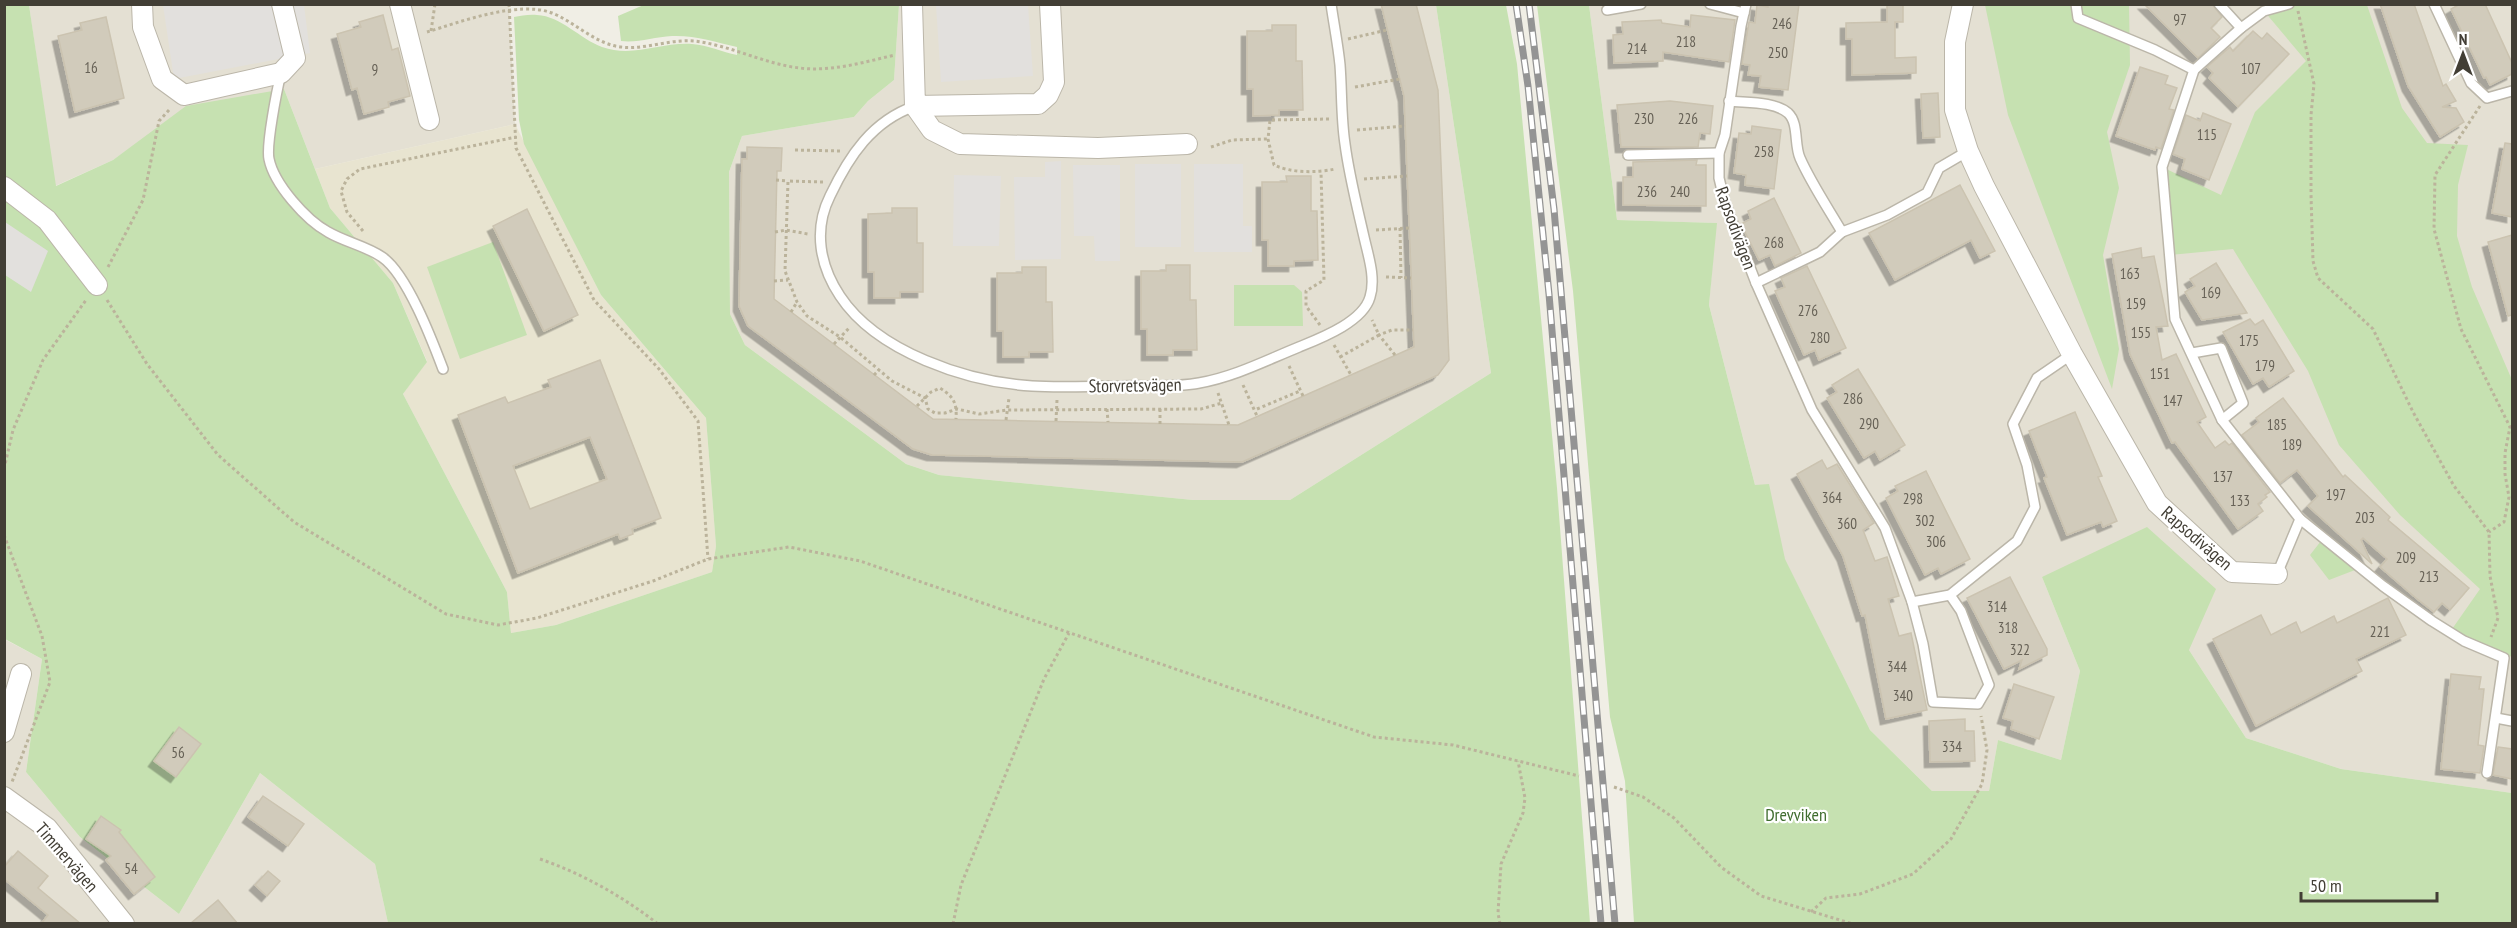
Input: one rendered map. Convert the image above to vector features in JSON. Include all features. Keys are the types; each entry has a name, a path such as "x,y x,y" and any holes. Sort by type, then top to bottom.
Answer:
{"street":[{"path":"142,4 143,27 162,79 184,95 281,73 295,58 283,9"},
{"path":"400,4 429,120"},
{"path":"912,4 915,106 932,130 960,144 1098,147 1187,144"},
{"name":"Storvretsvägen","path":"915,106 1038,104 1048,95 1054,82 1050,4"},
{"name":"Rapsodivägen","path":"1963,4 1955,42 1955,110 1968,151 1984,186 2072,354 2157,503 2232,572 2277,574"},
{"path":"4,187 47,220 97,285"},
{"path":"4,732 21,674"},
{"name":"Timmervägen","path":"8,792 47,828 124,924"}],"lane":[{"path":"1331,4 1337,42 1343,131 1371,276 1370,299 1365,308"},
{"path":"1607,10 1641,4"},
{"name":"Rapsodivägen","path":"1710,4 1745,9 1725,135 1719,153 1719,178 1725,203 1756,283 1812,410 1885,528 1912,602 1923,644 1933,702 1978,704"},
{"path":"2076,4 2078,18 2155,50 2194,70"},
{"path":"2218,4 2241,28"},
{"path":"2289,4 2264,11 2241,28 2194,70 2162,167 2175,320 2222,420 2300,519 2383,586 2464,641 2508,657 2487,773"},
{"path":"2434,4 2471,83 2487,98 2512,91"},
{"path":"281,73 275,98 268,159 287,198 326,231 382,257 396,271 426,326 443,369"},
{"path":"1729,101 1761,104 1781,109 1789,114 1794,125 1795,142 1800,158 1842,232"},
{"name":"Storvretsvägen","path":"915,106 898,111 874,128 854,152 827,200 819,236 826,271 838,293 858,319 890,343 915,357 971,375 1011,384 1186,385 1237,372 1328,335 1365,308"},
{"name":"Rapsodivägen","path":"1756,283 1820,252 1842,232 1887,215 1927,193 1939,168 1968,151"},
{"path":"1628,154 1719,153"},
{"path":"2192,353 2221,348 2242,403 2222,420"},
{"path":"1912,602 1950,595 2017,541 2035,507 2027,465 2013,424 2037,378 2072,354"},
{"name":"Rapsodivägen","path":"2277,574 2300,519"},
{"path":"1950,595 1961,611 1989,685 1978,704"},
{"path":"2496,718 2512,721"}],"path":[{"path":"431,31 435,4"},
{"path":"509,4 516,148 594,300 659,369 698,421 708,560"},
{"path":"2297,4 2314,84 2311,115 2313,261 2318,278 2373,329 2454,486 2489,532 2490,576 2498,618 2487,650"},
{"path":"408,38 470,18 536,8 552,13 604,42 620,47 635,47 671,40 695,41 798,68 827,70 914,51"},
{"path":"1337,42 1387,30"},
{"path":"1341,89 1400,79"},
{"path":"4,469 13,430 43,360 97,285 122,244 143,200 159,121 184,95"},
{"path":"2486,97 2435,175 2434,229 2462,329 2510,428 2505,453 2505,474 2509,497 2507,509 2504,522 2489,532"},
{"path":"1343,119 1270,120 1268,139 1274,165 1281,169 1321,172 1348,165"},
{"path":"1343,131 1405,126"},
{"path":"382,257 347,212 341,191 346,179 360,170 516,137"},
{"path":"1210,147 1232,140 1268,139"},
{"path":"795,150 854,152"},
{"path":"1321,172 1324,280 1306,291 1306,306 1328,335 1351,375"},
{"path":"1351,180 1407,176"},
{"path":"777,180 788,181"},
{"path":"1400,228 1401,278"},
{"path":"1362,230 1409,228"},
{"path":"775,232 786,230 819,236"},
{"path":"1371,276 1411,278"},
{"path":"774,281 788,280"},
{"path":"97,285 147,364 218,456 294,522 446,614 498,625 537,618 653,581 708,560 789,547 860,561 1374,737 1453,745 1579,776"},
{"path":"791,312 797,302"},
{"path":"1365,308 1379,335 1395,356"},
{"path":"834,344 858,319"},
{"path":"1341,357 1392,330 1413,330"},
{"path":"1283,353 1304,396"},
{"path":"874,375 879,370"},
{"path":"1237,372 1257,416"},
{"path":"1214,379 1230,425"},
{"path":"1006,420 1011,384"},
{"path":"1056,421 1058,386"},
{"path":"917,406 931,392 940,388 951,395 957,404 956,419"},
{"path":"1257,410 1300,391"},
{"path":"957,409 979,414 1007,410 1201,409 1222,403"},
{"path":"1160,409 1160,424"},
{"path":"1107,410 1108,422"},
{"path":"953,924 961,885 1044,679 1069,633"},
{"path":"1811,912 1826,898 1860,894 1913,874 1951,839 1982,784 1987,750 1978,704"},
{"path":"1500,924 1498,913 1501,864 1523,813 1525,798 1518,761"},
{"path":"1614,787 1643,797 1674,818 1721,867 1761,896 1853,924"},
{"path":"540,859 574,871 635,906 658,924"}],"shaded area":[{"path":"29,5 509,5 515,124 315,169 284,89 133,146 113,160 55,186"},
{"path":"163,5 304,5 310,53 174,79"},
{"path":"899,5 1436,5 1491,373 1290,500 1193,500 939,475 906,464 745,345 730,314 729,172 742,136 854,117 868,101 894,80"},
{"path":"936,5 1028,5 1033,76 941,82"},
{"path":"1589,5 2512,5 2512,793 2341,769 2246,738 2189,650 2042,577 2080,671 2061,760 1998,740 1989,791 1932,791 1870,730 1763,516 1709,305 1716,223 1617,220"},
{"path":"515,124 601,295 706,418 716,546 712,572 556,625 511,633 507,592 403,394 427,361 393,283 330,208 315,169"},
{"path":"1061,161 1061,259 1015,260 1014,177 1045,177 1045,162"},
{"path":"1135,164 1181,164 1181,247 1135,247"},
{"path":"1194,164 1243,164 1243,226 1252,226 1252,252 1194,252"},
{"path":"1073,165 1120,165 1120,261 1095,261 1094,236 1074,236"},
{"path":"954,175 1001,176 999,246 953,246"},
{"path":"5,222 48,251 31,292 5,275"},
{"path":"4,639 42,659 26,772 80,837 179,914 260,773 375,864 388,923 5,923"}],"green space":[{"path":"646,4 899,5 894,80 868,101 854,117 742,136 729,172 730,314 745,345 906,464 939,475 1193,500 1290,500 1491,373 1436,5 1506,5 1517,64 1557,488 1590,923 388,923 375,864 260,773 179,914 80,837 26,772 42,659 5,639 4,5 29,5 56,186 113,160 186,106 284,89 330,208 393,283 427,362 403,394 507,592 511,633 556,625 712,572 716,546 706,418 601,295 524,144 519,120 514,17 546,16 594,43 613,50 625,51 692,44 737,55 737,47 705,39 672,36 621,41 618,16"},
{"name":"Drevviken","path":"1537,5 1589,5 1617,220 1717,223 1709,305 1755,485 1769,484 1785,559 1870,730 1932,791 1989,791 1998,740 2061,760 2080,671 2042,577 2147,527 2216,589 2189,650 2246,738 2341,769 2512,793 2512,923 1634,923 1625,781 1610,717 1573,291"},
{"path":"1985,5 2129,5 2130,65 2107,132 2119,188 2103,255 2119,349 2112,389 2008,115"},
{"path":"2289,5 2367,5 2402,108 2427,143 2468,145 2458,185 2457,236 2472,287 2512,380 2512,656 2504,658 2450,632 2480,589 2400,515 2339,445 2308,371 2233,249 2170,255 2162,167 2221,195 2255,112 2306,61 2264,11"},
{"path":"493,242 527,335 460,359 427,267"},
{"path":"1234,285 1294,285 1302,292 1303,326 1234,326"},
{"path":"2321,541 2355,570 2329,580 2310,555"}],"building":[{"path":"1381,4 1416,4 1438,90 1449,360 1438,375 1242,462 932,455 913,449 748,326 739,306 742,159 747,159 747,147 782,148 781,171 777,171 774,299 933,419 1238,425 1414,347 1404,96"},
{"path":"1768,4 1799,4 1788,90 1759,87 1761,76 1748,75 1750,65 1742,64 1749,22 1755,23 1757,5 1768,7"},
{"path":"1887,4 1903,4 1903,22 1895,22 1895,58 1916,57 1916,73 1852,75 1852,39 1846,39 1846,23 1887,22"},
{"path":"2144,4 2212,4 2222,17 2211,28 2220,37 2198,58"},
{"path":"2380,4 2414,4 2443,86 2446,84 2456,101 2442,107 2456,108 2464,122 2440,137 2408,86"},
{"path":"2460,4 2485,4 2512,63 2512,74 2490,85 2486,77 2484,78 2451,9"},
{"path":"383,15 392,50 398,48 410,96 388,102 389,107 364,114 357,88 352,90 337,34 361,27 359,22"},
{"path":"1691,15 1735,20 1729,62 1663,52 1663,61 1614,63 1613,35 1623,34 1622,22 1661,20 1662,23 1690,27"},
{"path":"106,17 124,98 75,112 58,36 82,30 80,23"},
{"path":"1272,25 1296,25 1296,61 1302,61 1303,110 1279,110 1279,115 1253,116 1253,89 1247,89 1247,31 1272,31"},
{"path":"2253,31 2262,39 2267,33 2289,54 2238,107 2209,78 2213,73 2207,67 2230,47 2233,51"},
{"path":"2140,67 2168,76 2165,84 2177,88 2169,109 2174,110 2161,149 2156,147 2155,150 2116,136"},
{"path":"1938,93 1940,137 1923,138 1921,94"},
{"path":"1670,101 1713,106 1710,134 1700,133 1698,147 1621,147 1617,105"},
{"path":"2203,113 2231,124 2209,180 2182,169 2185,159 2173,154 2186,115 2200,121"},
{"path":"1752,126 1781,130 1774,189 1745,185 1746,175 1734,173 1739,133 1751,134"},
{"path":"2505,143 2512,144 2512,217 2492,213"},
{"path":"1697,160 1696,165 1706,165 1706,206 1623,205 1623,177 1633,177 1633,162"},
{"path":"1286,176 1311,176 1311,211 1317,211 1318,260 1294,261 1294,266 1268,266 1268,240 1262,240 1262,182 1287,182"},
{"path":"1960,185 1995,251 1980,258 1971,240 1895,280 1869,233"},
{"path":"1774,198 1801,253 1775,266 1770,255 1759,260 1741,224 1751,219 1748,211"},
{"path":"892,208 917,208 917,243 923,243 923,292 900,292 900,298 874,298 874,272 868,272 868,214 892,213"},
{"path":"527,209 578,315 544,331 493,226"},
{"path":"2512,235 2512,315 2508,316 2488,242"},
{"path":"2141,248 2142,258 2154,256 2168,326 2156,327 2162,360 2176,354 2206,417 2197,422 2215,448 2225,441 2229,445 2232,443 2270,492 2258,504 2263,511 2238,529 2175,442 2172,443 2130,354 2112,254"},
{"path":"2216,263 2247,313 2202,320 2185,292 2195,286 2190,279"},
{"path":"1166,265 1190,265 1190,300 1196,300 1197,350 1173,350 1173,355 1147,355 1147,329 1141,329 1141,271 1166,271"},
{"path":"1807,266 1846,348 1819,360 1815,350 1804,355 1775,291 1785,287 1781,278"},
{"path":"1022,267 1046,267 1046,302 1052,302 1053,352 1029,352 1029,357 1003,357 1003,331 997,331 997,273 1022,273"},
{"path":"2250,319 2255,325 2263,320 2294,371 2269,387 2263,378 2253,384 2223,332"},
{"path":"600,360 661,518 632,529 633,534 620,539 618,534 518,573 458,415 505,397 508,403 551,387 548,380","holes":["590,437 607,479 530,509 513,466"]},
{"path":"1858,369 1905,445 1880,460 1875,451 1864,458 1827,398 1837,392 1832,385"},
{"path":"2283,398 2343,477 2345,475 2390,517 2388,520 2469,588 2450,610 2442,603 2434,612 2416,598 2380,567 2387,559 2363,538 2361,540 2372,564 2308,506 2318,496 2297,470 2280,483 2242,435 2259,422 2256,418"},
{"path":"2075,412 2102,476 2098,477 2117,521 2103,527 2101,522 2067,535 2044,478 2047,477 2029,431"},
{"path":"1822,460 1827,469 1837,464 1874,523 1863,530 1875,561 1887,557 1899,596 1888,599 1899,636 1911,633 1927,710 1886,719 1865,615 1862,616 1843,556 1797,474"},
{"path":"1926,471 1970,559 1941,574 1938,568 1925,575 1886,498 1898,491 1895,486"},
{"path":"2010,577 2047,649 2047,655 2019,669 2022,660 2004,669 1967,598"},
{"path":"2388,598 2406,635 2356,659 2362,671 2256,726 2213,639 2261,615 2271,635 2296,622 2301,633 2334,616 2337,623"},
{"path":"2451,674 2481,677 2479,689 2484,689 2478,745 2484,746 2480,773 2441,769"},
{"path":"2014,684 2054,697 2039,739 2011,729 2013,721 2003,718"},
{"path":"1965,719 1965,731 1974,731 1975,761 1930,762 1929,721"},
{"path":"179,727 201,744 176,777 154,761"},
{"path":"2498,747 2512,749 2512,779 2493,775"},
{"path":"263,796 304,824 288,846 248,817"},
{"path":"101,816 121,830 119,832 155,877 134,894 106,860 111,856 86,839"},
{"path":"18,851 48,876 38,888 81,924 41,924 48,915 4,879 4,867"},
{"path":"268,871 280,881 267,896 255,885"},
{"path":"218,900 238,924 190,924"}],"railway":[{"path":"1516,4 1528,86 1549,294 1601,924"},
{"path":"1529,4 1554,209 1615,924"}]}
